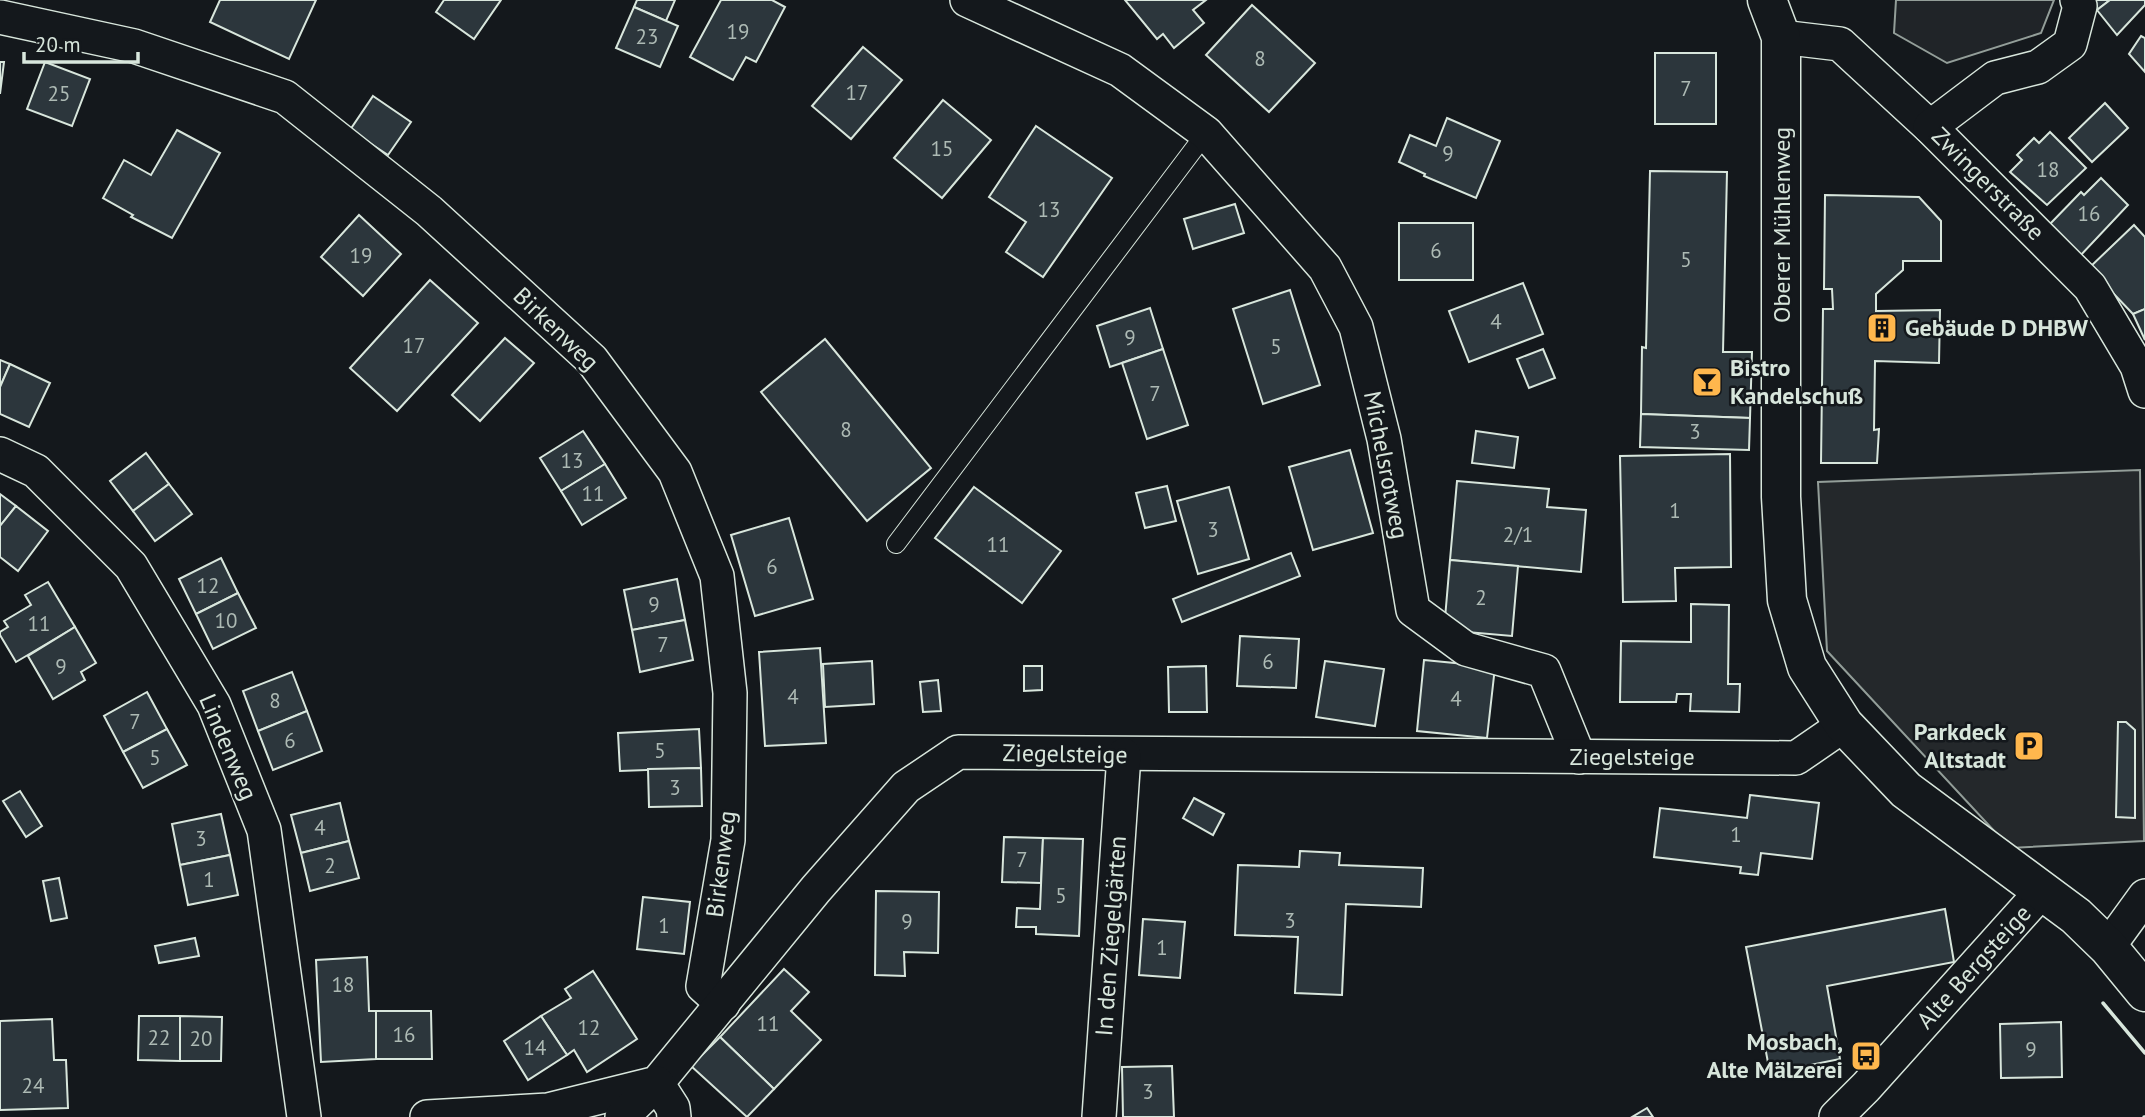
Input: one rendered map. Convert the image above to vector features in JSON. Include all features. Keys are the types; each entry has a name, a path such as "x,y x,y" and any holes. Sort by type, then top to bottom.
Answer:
{"street":[{"name":"Michelsrotweg","path":"967,0 1120,70 1206,133 1325,268 1356,327 1384,439 1413,610 1466,649 1544,671 1578,757"},
{"name":"Oberer Mühlenweg","path":"1767,0 1781,37 1781,497 1787,600 1807,667 1844,724 1906,790 2042,891"},
{"path":"1930,127 1995,78 2038,67 2070,44 2080,6 2077,0"},
{"name":"Birkenweg","path":"0,17 134,46 285,97 429,211 592,360 675,472 717,576 730,694 728,840 703,986 723,1004"},
{"name":"Zwingerstraße","path":"1781,37 1840,44 1930,127 2090,287 2137,366 2145,391"},
{"name":"Lindenweg","path":"0,454 36,471 131,566 214,705 264,830 304,1117"},
{"name":"Ziegelsteige","path":"622,1117 657,1083 816,889 906,787 958,752 1796,758 1844,724"},
{"name":"In den Ziegelgärten","path":"1099,1117 1124,755"},
{"name":"Alte Bergsteige","path":"1836,1117 2042,891 2076,916 2108,947 2145,992"},
{"path":"2108,947 2145,896"},
{"path":"427,1117 548,1110 657,1083 673,1108 674,1117"}],"lane":[{"path":"896,544 1206,133"}],"shaded area":[{"path":"1896,0 2054,0 2041,33 1947,63 1894,33"},
{"name":"Parkdeck Altstadt","path":"2140,470 2144,841 2010,848 1827,651 1818,482"}],"building":[{"path":"220,0 316,0 289,59 210,22"},
{"path":"444,0 501,0 474,39 436,12"},
{"path":"637,0 675,0 666,21 634,7"},
{"path":"721,0 772,0 785,7 756,62 746,57 733,80 690,57"},
{"path":"1125,0 1206,0 1193,10 1204,23 1174,48 1163,34 1157,39"},
{"path":"2091,0 2110,0 2097,10"},
{"path":"2110,0 2145,0 2145,5 2117,35 2097,10"},
{"path":"1252,5 1315,63 1269,112 1206,55"},
{"path":"634,7 678,26 660,67 616,48"},
{"path":"2141,36 2145,38 2145,72 2129,54"},
{"path":"863,47 902,80 851,139 812,106"},
{"path":"1655,53 1716,53 1716,124 1655,124"},
{"path":"0,62 4,62 0,94"},
{"path":"45,62 90,79 72,126 27,109"},
{"path":"373,96 411,122 388,155 350,130"},
{"path":"943,100 991,140 942,198 894,158"},
{"path":"2105,103 2128,128 2092,162 2069,138"},
{"path":"1447,118 1500,141 1476,198 1399,162 1410,135 1436,146"},
{"path":"1036,126 1112,178 1043,277 1006,252 1026,222 989,197"},
{"path":"177,130 220,153 172,238 131,217 133,215 103,198 124,160 151,175"},
{"path":"2050,132 2086,168 2047,205 2010,172 2022,160 2017,155 2034,138 2039,143"},
{"path":"1650,171 1727,172 1723,352 1752,352 1750,418 1641,414 1642,347 1646,348"},
{"path":"2101,178 2128,205 2079,257 2048,226 2081,192 2084,195"},
{"name":"Gebäude D DHBW","path":"1825,195 1919,197 1941,221 1941,261 1903,261 1903,270 1876,294 1876,311 1940,310 1939,363 1875,361 1874,430 1879,429 1877,463 1821,463 1823,309 1833,309 1832,289 1824,289"},
{"path":"1235,204 1244,233 1193,249 1184,219"},
{"path":"359,215 401,254 363,296 321,257"},
{"path":"1399,223 1473,223 1473,280 1399,280"},
{"path":"2134,225 2145,237 2145,309 2133,314 2089,268"},
{"path":"430,280 478,323 397,411 350,368"},
{"path":"1523,283 1543,334 1469,362 1449,311"},
{"path":"1290,290 1320,385 1263,404 1233,309"},
{"path":"1150,308 1163,349 1110,367 1097,326"},
{"path":"2145,309 2145,340 2133,314"},
{"path":"505,338 534,363 480,421 452,395"},
{"path":"825,339 931,468 867,521 761,392"},
{"path":"1163,349 1188,425 1147,439 1122,363"},
{"path":"1543,349 1555,378 1529,388 1517,359"},
{"path":"0,360 10,364 0,387"},
{"path":"10,364 50,383 29,427 0,414 0,387"},
{"path":"1641,414 1750,418 1749,450 1640,447"},
{"path":"583,431 605,464 561,491 540,458"},
{"path":"1476,431 1518,437 1514,468 1472,463"},
{"path":"1350,450 1373,533 1313,550 1289,467"},
{"path":"146,453 169,484 133,511 110,481"},
{"path":"1730,454 1731,567 1675,568 1676,601 1623,602 1620,456"},
{"path":"605,464 626,498 582,525 561,491"},
{"path":"1457,481 1549,489 1547,507 1586,510 1581,572 1450,560"},
{"path":"169,484 192,514 155,541 133,511"},
{"path":"1167,486 1176,521 1145,528 1136,493"},
{"path":"974,487 1061,551 1022,603 935,538"},
{"path":"1229,487 1249,559 1198,574 1177,501"},
{"path":"0,494 16,506 0,526"},
{"path":"16,506 48,531 18,571 0,557 0,526"},
{"path":"789,518 813,599 755,616 731,535"},
{"path":"1291,553 1300,576 1182,622 1173,599"},
{"path":"221,558 238,593 196,614 179,579"},
{"path":"1450,560 1518,566 1512,636 1444,630"},
{"path":"677,579 685,620 632,630 624,590"},
{"path":"48,582 75,627 16,662 0,635 0,632 8,627 4,621 31,605 25,595"},
{"path":"238,593 256,628 213,649 196,614"},
{"path":"1691,604 1729,605 1728,684 1740,684 1739,712 1690,711 1691,694 1677,694 1676,702 1620,702 1621,641 1691,642"},
{"path":"685,620 693,660 640,672 632,630"},
{"path":"75,627 96,663 81,672 85,680 53,699 28,656"},
{"path":"1240,636 1299,639 1296,688 1237,686"},
{"path":"820,648 826,743 765,746 759,652"},
{"path":"1424,660 1495,667 1487,738 1417,731"},
{"path":"872,661 874,704 825,707 823,664"},
{"path":"1325,661 1384,669 1375,726 1316,717"},
{"path":"1024,666 1042,666 1042,690 1024,691"},
{"path":"1206,666 1207,712 1169,712 1168,667"},
{"path":"292,672 307,711 258,731 243,691"},
{"path":"938,680 941,711 923,712 920,682"},
{"path":"147,692 167,729 123,752 104,716"},
{"path":"307,711 322,751 273,770 258,731"},
{"path":"2118,722 2126,722 2135,730 2135,818 2116,817"},
{"path":"167,729 187,765 143,788 123,752"},
{"path":"699,729 701,768 620,771 618,733"},
{"path":"701,768 702,806 649,807 648,769"},
{"path":"20,791 42,826 26,837 3,801"},
{"path":"1750,795 1819,803 1812,859 1761,853 1758,875 1740,873 1741,867 1654,857 1660,808 1747,818"},
{"path":"1194,798 1224,814 1213,835 1183,818"},
{"path":"340,803 349,841 301,853 291,815"},
{"path":"221,814 230,855 180,865 172,824"},
{"path":"1004,837 1043,838 1041,883 1002,882"},
{"path":"1043,838 1083,839 1079,936 1036,934 1036,927 1016,927 1017,908 1040,909"},
{"path":"349,841 359,878 310,891 301,853"},
{"path":"1300,851 1340,853 1339,865 1423,868 1421,907 1346,904 1342,995 1295,993 1298,937 1235,935 1238,865 1299,867"},
{"path":"230,855 238,895 188,905 180,865"},
{"path":"59,878 67,918 51,921 43,881"},
{"path":"876,891 939,892 938,953 904,952 905,976 875,975"},
{"path":"643,897 690,902 684,954 637,949"},
{"path":"1945,909 1954,962 1827,986 1840,1059 1770,1073 1746,947"},
{"path":"1143,919 1185,922 1180,978 1139,975"},
{"path":"195,938 199,956 159,963 155,946"},
{"path":"367,957 369,1011 376,1011 376,1059 321,1062 316,960"},
{"path":"784,969 809,992 791,1011 821,1040 774,1089 720,1037"},
{"path":"593,971 637,1039 587,1072 574,1050 567,1055 541,1016 571,998 565,989"},
{"path":"376,1011 431,1011 432,1059 376,1059"},
{"path":"139,1016 180,1016 180,1061 138,1060"},
{"path":"180,1016 222,1017 221,1061 180,1061"},
{"path":"541,1016 567,1055 528,1080 504,1041"},
{"path":"52,1019 54,1060 66,1060 68,1108 0,1110 0,1021"},
{"path":"2061,1022 2062,1077 2001,1078 2000,1024"},
{"path":"720,1037 774,1089 747,1117 691,1066"},
{"path":"1172,1066 1174,1117 1123,1117 1122,1067"},
{"path":"1647,1108 1653,1117 1632,1117"}],"wall":[{"path":"2103,1003 2145,1053"}],"place":[{"name":"Gebäude D DHBW","path":"1882,328"},
{"name":"Bistro Kandelschuß","path":"1707,382"},
{"name":"Parkdeck Altstadt","path":"2029,746"},
{"name":"Mosbach, Alte Mälzerei","path":"1866,1056"}]}
